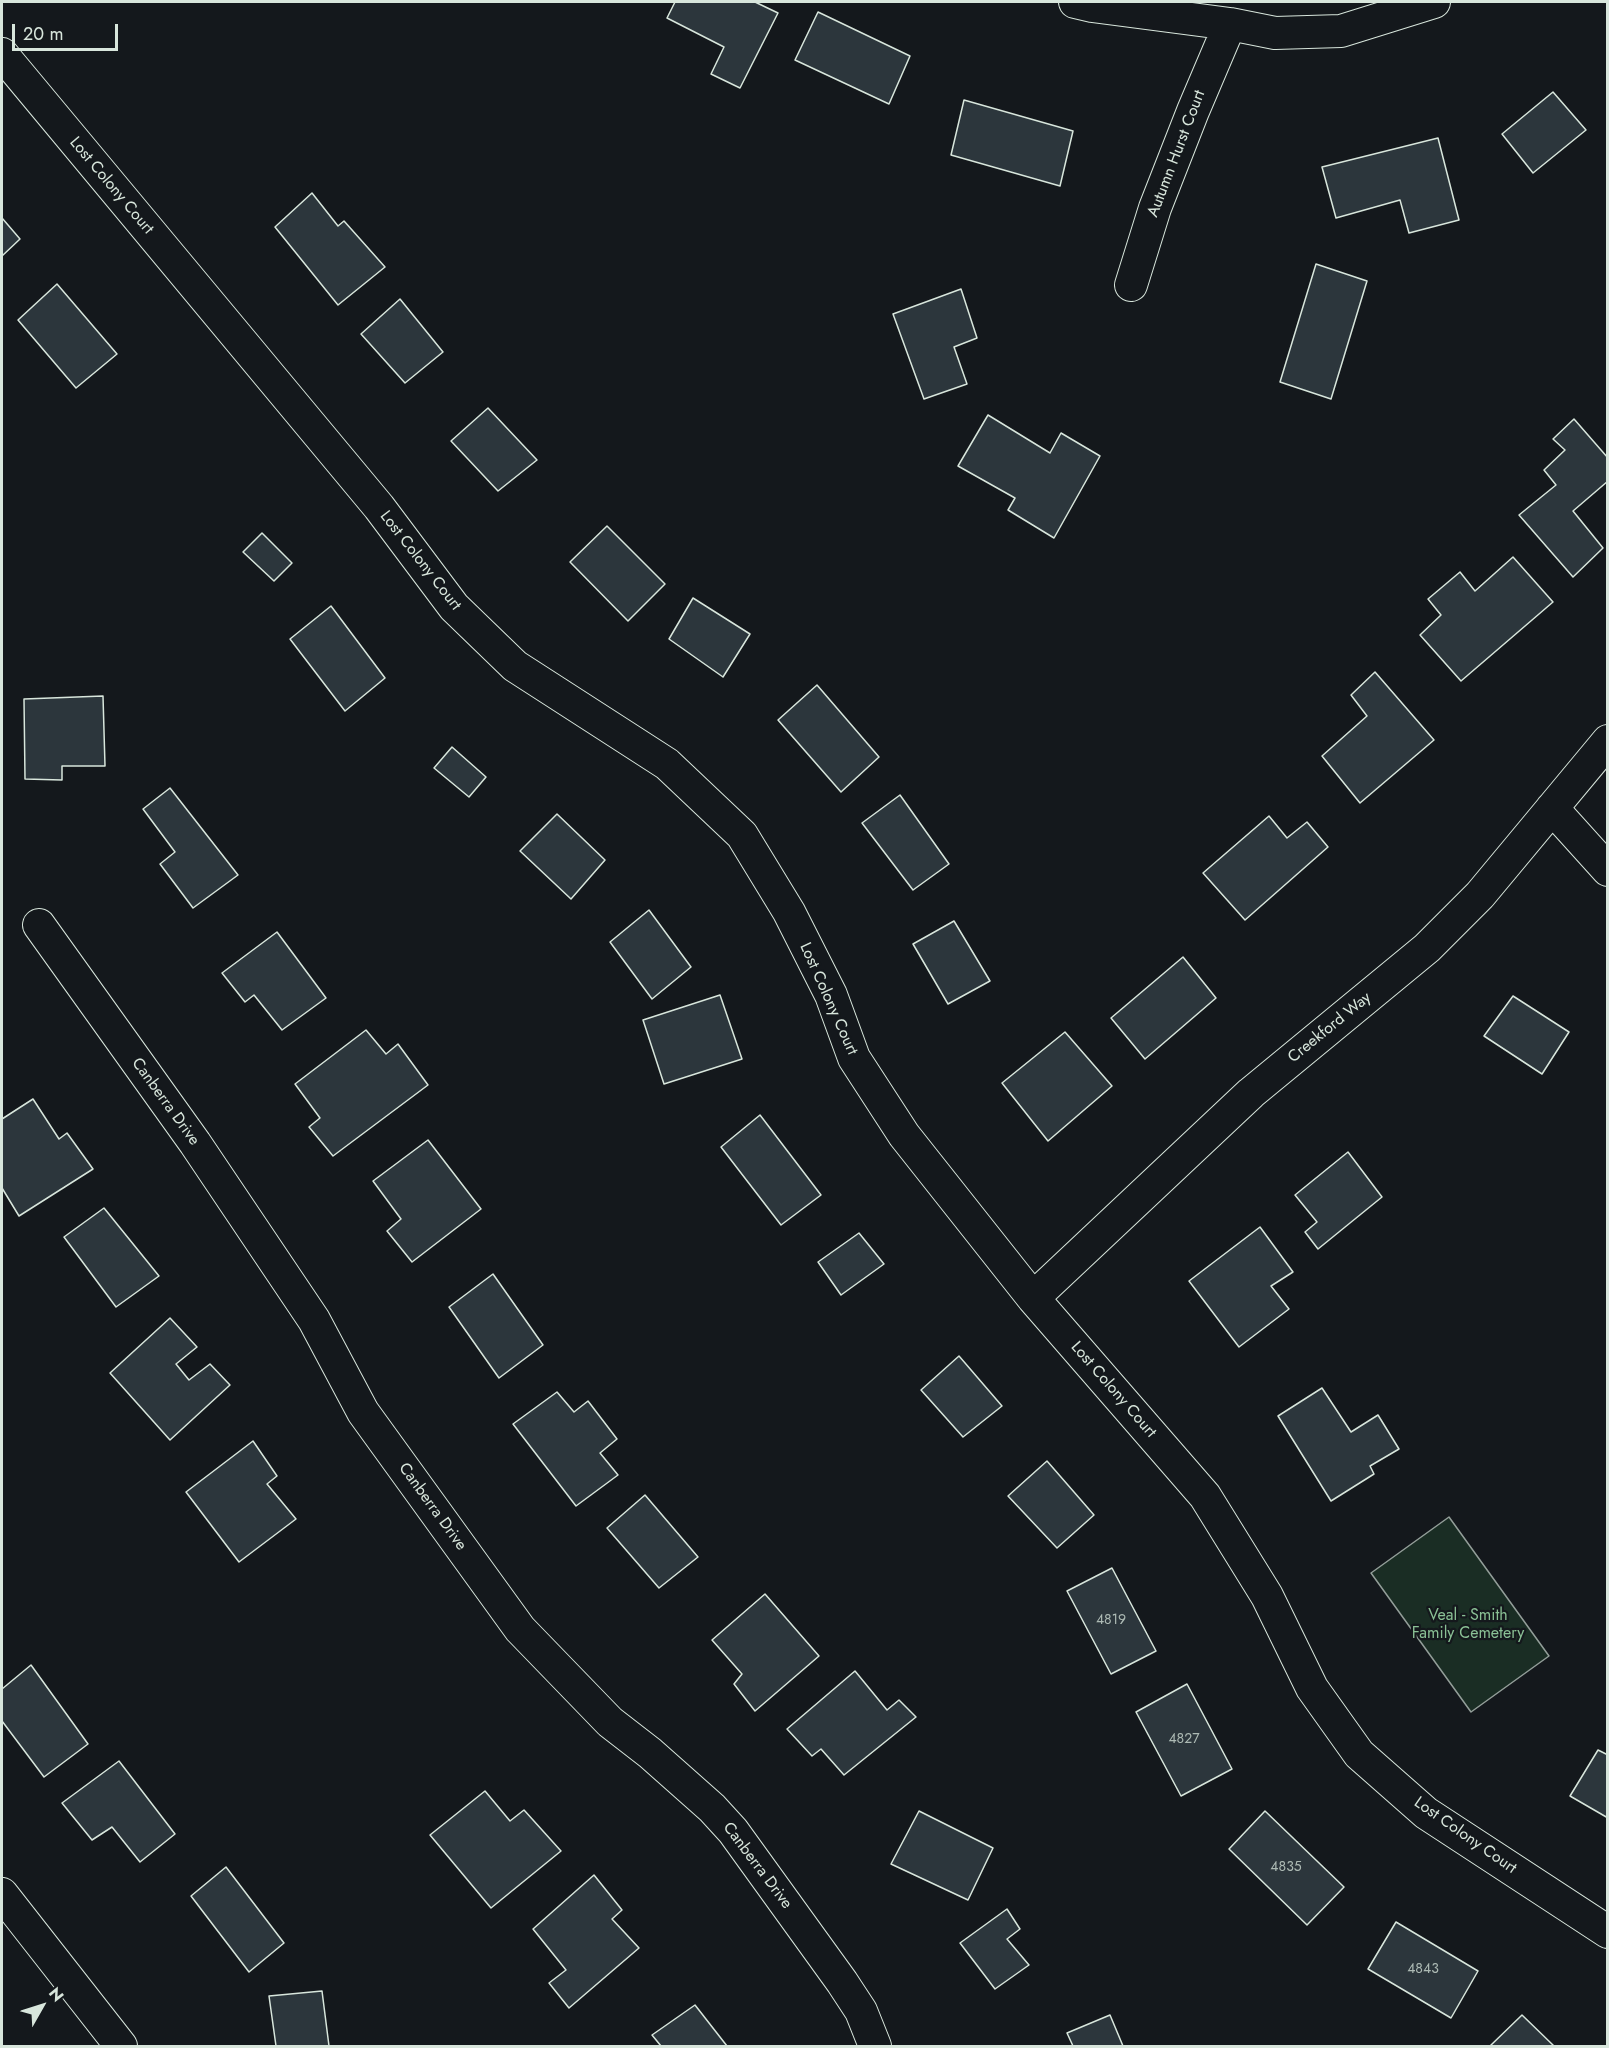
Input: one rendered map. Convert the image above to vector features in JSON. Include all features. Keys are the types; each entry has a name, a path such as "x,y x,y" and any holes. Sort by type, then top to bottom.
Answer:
{"street":[{"path":"1075,2 1230,24 1275,33 1341,31 1434,2"},
{"name":"Autumn Hurst Court","path":"1131,285 1155,208 1230,24"},
{"name":"Lost Colony Court","path":"2,54 379,507 454,607 515,666 667,764 742,835 789,912 831,996 854,1058 904,1135 1033,1298 1205,1496 1267,1596 1312,1688 1359,1754 1426,1813 1608,1932"},
{"name":"Creekford Way","path":"1033,1298 1251,1093 1427,948 1480,895 1608,741"},
{"path":"1552,808 1608,870"},
{"name":"Canberra Drive","path":"39,925 195,1143 314,1320 363,1412 520,1629 610,1722 659,1761 712,1808 733,1831 861,2010 875,2046"},
{"path":"2,1894 121,2046"}],"green space":[{"name":"Veal - Smith Family Cemetery","path":"1449,1517 1549,1656 1471,1712 1371,1573"}],"building":[{"path":"675,2 755,2 778,13 740,88 711,74 724,47 667,18"},
{"path":"818,12 910,56 889,104 795,60"},
{"path":"1553,92 1586,130 1533,173 1502,134"},
{"path":"964,100 1073,131 1060,186 951,155"},
{"path":"1438,138 1459,220 1409,233 1400,200 1336,218 1322,167"},
{"path":"312,193 338,226 344,221 385,267 338,305 275,227"},
{"path":"2,218 20,239 2,256"},
{"path":"1316,264 1367,281 1331,399 1280,382"},
{"path":"57,284 117,354 76,388 18,320"},
{"path":"961,289 977,338 954,347 967,384 924,399 893,314"},
{"path":"400,299 443,352 405,383 361,334"},
{"path":"488,408 537,460 498,491 451,441"},
{"path":"988,415 1050,453 1061,433 1100,456 1054,538 1008,510 1015,498 958,466"},
{"path":"1574,419 1608,458 1608,481 1573,511 1603,548 1573,577 1519,515 1556,485 1544,470 1565,450 1553,439"},
{"path":"607,526 665,584 628,621 570,562"},
{"path":"262,533 292,563 274,581 243,552"},
{"path":"1513,557 1553,602 1461,681 1420,635 1441,615 1428,599 1460,572 1475,591"},
{"path":"693,598 750,634 723,677 669,639"},
{"path":"331,606 385,678 345,711 290,639"},
{"path":"1375,672 1434,740 1360,803 1322,756 1367,716 1351,695"},
{"path":"817,685 879,757 841,792 778,720"},
{"path":"103,696 105,766 62,766 62,780 25,779 24,699"},
{"path":"452,747 486,777 469,797 434,768"},
{"path":"170,788 238,875 193,908 160,864 175,852 143,809"},
{"path":"900,795 949,864 913,890 862,823"},
{"path":"557,814 605,860 571,899 520,851"},
{"path":"1269,816 1287,838 1307,822 1328,847 1245,920 1203,873"},
{"path":"649,910 691,967 652,999 610,942"},
{"path":"954,921 990,981 948,1004 913,944"},
{"path":"277,932 326,998 282,1030 254,995 245,1002 222,973"},
{"path":"1183,957 1216,998 1145,1059 1111,1018"},
{"path":"720,995 742,1059 664,1084 643,1020"},
{"path":"1513,996 1569,1032 1542,1074 1484,1036"},
{"path":"366,1030 386,1054 398,1044 428,1085 333,1156 309,1127 320,1118 295,1084"},
{"path":"1065,1032 1112,1086 1048,1141 1002,1083"},
{"path":"33,1099 59,1139 67,1133 93,1169 19,1216 2,1188 2,1119"},
{"path":"760,1115 821,1195 781,1225 721,1147"},
{"path":"428,1140 481,1209 412,1262 387,1231 401,1219 373,1181"},
{"path":"1348,1152 1382,1197 1318,1249 1305,1232 1317,1222 1295,1195"},
{"path":"104,1208 159,1276 116,1307 64,1237"},
{"path":"1260,1227 1293,1272 1271,1286 1289,1309 1239,1347 1189,1281"},
{"path":"859,1233 884,1264 841,1295 818,1262"},
{"path":"493,1274 543,1345 499,1378 449,1307"},
{"path":"170,1318 197,1347 176,1364 189,1380 210,1364 230,1385 170,1440 110,1373"},
{"path":"959,1356 1002,1406 963,1437 921,1390"},
{"path":"1322,1388 1351,1432 1378,1415 1399,1449 1370,1466 1374,1474 1331,1501 1278,1416"},
{"path":"557,1392 574,1412 588,1401 617,1439 600,1453 618,1475 576,1506 513,1424"},
{"path":"253,1441 277,1476 267,1484 296,1519 239,1562 186,1492"},
{"path":"1047,1461 1094,1515 1057,1548 1008,1496"},
{"path":"645,1495 698,1557 659,1588 607,1528"},
{"path":"1112,1568 1156,1651 1111,1674 1067,1591"},
{"path":"765,1594 819,1656 755,1711 734,1684 742,1674 712,1640"},
{"path":"31,1665 88,1744 44,1777 2,1721 2,1689"},
{"path":"855,1671 887,1710 899,1700 916,1717 844,1775 821,1749 812,1756 787,1729"},
{"path":"1187,1684 1232,1769 1181,1796 1136,1712"},
{"path":"1598,1750 1608,1755 1608,1818 1570,1796"},
{"path":"119,1761 175,1834 140,1862 112,1827 92,1840 62,1803"},
{"path":"485,1791 510,1821 524,1810 561,1851 491,1908 430,1835"},
{"path":"919,1811 993,1848 968,1900 891,1864"},
{"path":"1265,1811 1344,1887 1307,1925 1229,1849"},
{"path":"226,1867 284,1943 249,1972 191,1896"},
{"path":"594,1875 622,1910 612,1919 639,1948 569,2008 549,1983 566,1970 533,1929"},
{"path":"1007,1909 1020,1929 1007,1939 1029,1965 995,1989 960,1943"},
{"path":"1396,1922 1478,1971 1451,2018 1368,1969"},
{"path":"322,1991 329,2046 276,2046 269,1996"},
{"path":"695,2005 727,2046 661,2046 652,2035"},
{"path":"1110,2015 1123,2046 1073,2046 1067,2033"},
{"path":"1522,2015 1554,2046 1490,2046"}]}
